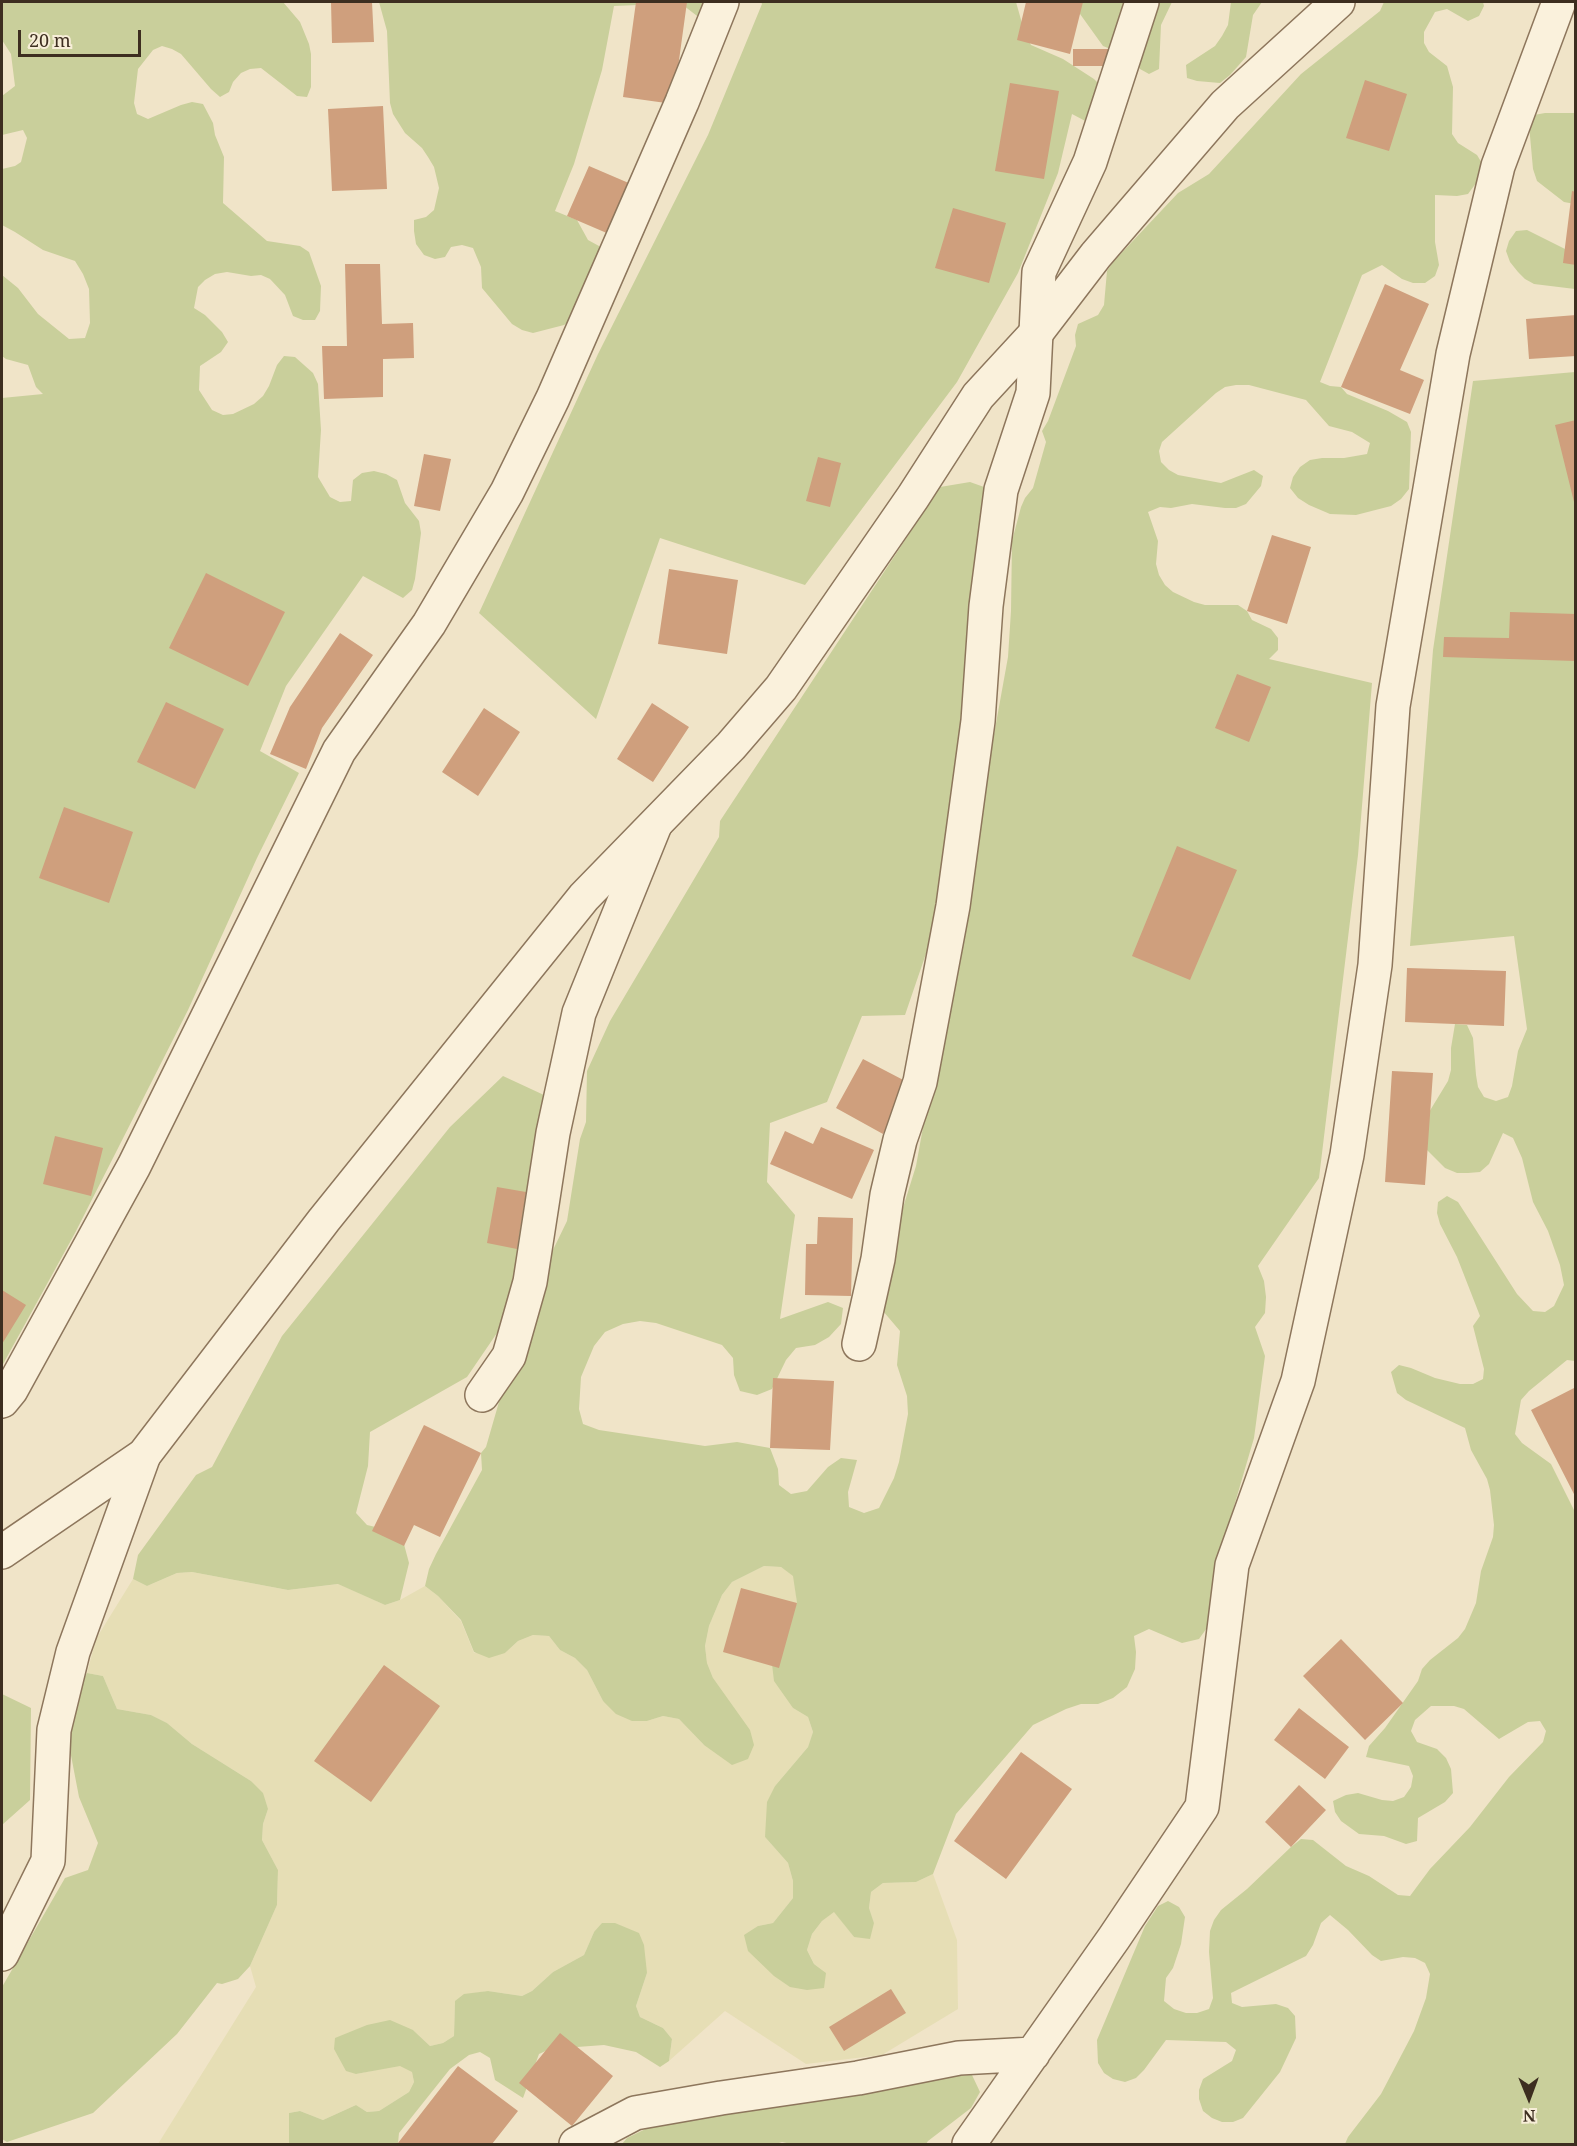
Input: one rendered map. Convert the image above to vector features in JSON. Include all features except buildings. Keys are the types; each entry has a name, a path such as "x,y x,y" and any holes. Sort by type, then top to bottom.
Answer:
{"street":[{"path":"2,1401 11,1390 134,1166 339,751 429,624 507,492 553,398 722,2"},
{"path":"859,1344 878,1259 887,1195 900,1140 920,1082 953,906 978,721 986,606 1001,490 1033,393 1039,272 1090,162 1142,2"},
{"path":"2,1954 48,1861 54,1730 73,1652 144,1455 324,1220 584,897 731,746 781,688 913,497 978,396 1037,332 1103,246 1225,105 1338,2"},
{"path":"969,2145 1114,1938 1202,1807 1232,1565 1298,1381 1347,1155 1375,965 1393,705 1453,354 1498,166 1559,2"},
{"path":"482,1395 509,1356 530,1282 553,1133 579,1013 655,825"},
{"path":"2,1552 144,1455"},
{"path":"576,2145 634,2114 721,2098 858,2078 959,2058 1033,2054"}],"shaded area":[{"path":"764,1566 781,1567 794,1576 797,1603 782,1631 793,1708 808,1717 813,1732 808,1747 775,1786 765,1837 788,1863 793,1881 793,1898 773,1923 758,1926 826,1973 814,1964 807,1950 812,1934 822,1921 834,1911 854,1937 874,1923 869,1908 871,1892 883,1883 916,1882 933,1874 957,1940 958,2009 882,2055 806,2064 725,2011 669,2061 672,2039 663,2028 640,2017 636,2006 647,1973 594,1932 584,1955 553,1972 532,1991 522,1996 488,1991 464,1995 455,2002 454,2036 443,2043 430,2046 413,2030 356,2074 400,2065 412,2071 414,2082 409,2092 379,2111 367,2112 356,2105 323,2120 300,2111 289,2113 289,2144 158,2144 256,1987 250,1966 277,1905 278,1870 262,1840 263,1824 268,1809 251,1781 192,1744 167,1723 151,1715 117,1709 103,1676 87,1673 96,1639 133,1579 147,1586 177,1573 192,1572 288,1590 339,1584 385,1605 400,1600 425,1586 438,1596 461,1621 474,1653 505,1653 518,1641 533,1635 549,1636 560,1650 575,1658 587,1670 603,1701 647,1721 663,1716 679,1719 704,1745 713,1678 707,1663 705,1646 709,1626 722,1595 732,1582"}],"green space":[{"path":"2,2 283,2 300,22 311,54 311,87 307,97 297,96 261,68 241,73 233,82 229,92 220,97 181,54 162,46 153,50 138,69 134,103 137,114 148,119 192,102 203,104 213,123 224,157 223,203 267,241 300,246 309,252 321,286 320,311 315,320 303,320 293,316 285,295 270,279 261,275 251,276 227,272 215,274 205,280 198,287 194,308 205,315 222,332 228,342 221,352 200,366 199,390 212,410 223,415 233,414 254,404 263,396 277,365 284,356 295,357 313,373 318,384 321,430 318,477 330,497 340,502 351,501 353,480 362,473 374,471 386,474 397,480 405,503 419,521 421,533 412,590 403,598 363,576 286,686 260,751 299,773 257,858 188,1010 75,1233 2,1366 2,398 43,394 36,387 28,365 2,356 2,275 18,288 38,314 69,339 85,338 90,323 89,289 75,261 43,250 2,225 2,169 21,162 27,138 23,130 2,135 2,96 15,86 11,54 2,40"},
{"path":"379,2 647,2 638,5 614,6 602,70 574,164 555,211 577,220 588,240 599,246 605,256 574,318 564,325 533,333 522,330 512,324 482,288 481,267 473,248 462,245 451,247 445,257 435,259 424,255 416,244 414,220 426,217 434,210 439,188 434,167 428,157 422,148 405,133 393,114 390,103 387,31"},
{"path":"679,2 727,2 701,19"},
{"path":"761,2 1016,2 1025,34 1031,45 1063,59 1094,79 1102,87 1091,124 1072,114 1058,173 1018,273 957,382 805,585 660,538 596,719 479,613 598,354 708,135"},
{"path":"1074,2 1172,2 1161,25 1159,69 1149,74 1140,69 1135,59 1103,46 1075,7"},
{"path":"1231,2 1262,2 1253,15 1246,57 1220,83 1187,78 1186,65 1215,46 1222,36 1228,25"},
{"path":"1384,2 1483,2 1484,6 1479,16 1468,21 1447,9 1435,12 1424,32 1424,43 1429,52 1447,66 1453,87 1452,134 1458,143 1477,155 1483,165 1482,175 1468,194 1435,195 1435,242 1439,265 1435,276 1425,283 1413,283 1402,279 1382,265 1362,275 1320,382 1341,387 1347,394 1388,411 1407,422 1411,432 1409,489 1391,506 1356,515 1330,514 1309,505 1298,498 1290,488 1293,477 1300,467 1310,460 1367,454 1370,443 1352,432 1329,426 1306,400 1249,385 1236,385 1225,387 1216,393 1162,442 1159,451 1161,462 1178,475 1221,483 1254,470 1263,476 1261,486 1246,504 1236,508 1192,504 1171,508 1160,507 1148,512 1158,541 1156,564 1159,575 1173,592 1205,605 1238,605 1247,611 1252,620 1271,629 1278,638 1278,650 1269,659 1372,683 1358,855 1319,1178 1258,1266 1264,1281 1266,1297 1265,1313 1255,1327 1265,1356 1254,1438 1218,1561 1209,1625 1199,1639 1182,1643 1149,1629 1134,1636 1135,1669 1127,1687 1113,1698 1098,1704 1081,1704 1066,1709 1033,1725 956,1814 933,1874 916,1882 883,1883 871,1892 869,1908 874,1923 870,1939 854,1937 834,1912 822,1921 812,1934 807,1950 814,1964 826,1973 824,1988 807,1990 790,1987 774,1976 748,1951 744,1935 758,1926 773,1923 793,1898 793,1881 788,1863 765,1837 767,1802 775,1786 808,1747 813,1732 808,1717 793,1708 774,1681 772,1664 782,1631 797,1603 793,1576 781,1567 764,1566 732,1582 722,1595 709,1626 705,1646 707,1663 713,1678 750,1730 754,1745 748,1759 732,1765 704,1745 679,1719 663,1716 647,1721 632,1721 616,1714 603,1701 587,1670 575,1658 560,1650 549,1636 533,1635 518,1641 505,1653 489,1658 474,1652 461,1620 425,1586 436,1554 482,1470 481,1453 486,1447 501,1395 529,1351 530,1334 512,1311 467,1377 370,1432 368,1466 356,1513 367,1525 401,1533 409,1563 400,1600 385,1605 338,1584 288,1590 192,1572 177,1573 147,1586 133,1579 138,1555 196,1475 212,1467 282,1336 450,1127 503,1076 559,1102 541,1263 552,1252 567,1221 580,1139 586,1122 587,1071 610,1021 719,837 720,821 940,487 970,482 984,487 964,718 932,936 905,1015 862,1016 827,1102 770,1123 767,1182 795,1215 780,1319 828,1302 843,1308 841,1324 829,1337 815,1345 796,1348 786,1360 772,1389 757,1395 740,1391 734,1375 733,1358 722,1345 656,1323 640,1321 623,1324 605,1332 594,1346 581,1377 579,1409 583,1424 599,1430 705,1446 737,1442 770,1448 778,1469 779,1485 791,1494 807,1491 828,1467 841,1458 857,1460 848,1492 849,1507 864,1513 879,1508 899,1462 908,1414 907,1396 897,1365 900,1331 877,1304 878,1288 916,1166 1008,657 1012,541 1021,507 1033,488 1046,442 1042,431 1048,421 1076,346 1075,335 1078,324 1098,315 1104,305 1107,271 1113,262 1178,193 1209,174 1301,74 1380,11"},
{"path":"1575,113 1575,204 1564,202 1537,181 1533,169 1529,125 1534,115"},
{"path":"1527,230 1575,254 1575,289 1534,284 1518,272 1510,262 1506,251 1516,231"},
{"path":"1575,372 1575,1361 1567,1360 1521,1400 1515,1434 1522,1443 1551,1464 1575,1512 1575,2144 1345,2144 1381,2094 1414,2031 1426,1998 1430,1974 1425,1963 1415,1958 1403,1957 1381,1961 1330,1915 1321,1923 1313,1945 1306,1956 1231,1993 1232,2003 1242,2007 1276,2004 1288,2008 1295,2016 1296,2038 1280,2072 1243,2118 1233,2122 1222,2122 1212,2118 1203,2111 1199,2099 1203,2079 1232,2061 1236,2050 1226,2042 1166,2040 1144,2070 1136,2078 1125,2082 1113,2079 1104,2073 1098,2063 1097,2040 1145,1926 1158,1906 1168,1901 1179,1907 1185,1917 1181,1944 1173,1968 1166,1978 1164,2001 1174,2009 1186,2013 1197,2013 1209,2009 1213,1998 1209,1952 1210,1931 1214,1920 1221,1910 1301,1839 1313,1840 1346,1866 1369,1876 1398,1895 1410,1896 1430,1869 1470,1827 1509,1777 1543,1742 1546,1731 1540,1721 1528,1722 1499,1739 1464,1709 1454,1706 1431,1706 1415,1720 1411,1731 1417,1742 1437,1749 1446,1758 1451,1769 1453,1793 1445,1802 1418,1818 1417,1841 1406,1844 1384,1836 1359,1834 1341,1821 1335,1812 1333,1801 1346,1795 1358,1793 1393,1801 1404,1797 1411,1787 1413,1776 1409,1766 1366,1757 1369,1746 1385,1728 1418,1681 1422,1669 1458,1638 1465,1629 1476,1603 1481,1571 1493,1537 1490,1490 1487,1479 1471,1450 1465,1428 1406,1400 1397,1393 1391,1372 1399,1365 1460,1384 1473,1384 1483,1379 1484,1369 1473,1326 1480,1316 1457,1257 1440,1224 1437,1213 1438,1202 1447,1196 1458,1202 1517,1294 1533,1311 1545,1312 1554,1306 1564,1285 1560,1265 1548,1231 1533,1202 1522,1158 1513,1138 1503,1133 1489,1164 1480,1172 1468,1173 1457,1173 1445,1168 1421,1144 1423,1122 1448,1081 1455,1024 1467,1025 1473,1038 1478,1087 1484,1097 1496,1101 1508,1097 1518,1051 1527,1029 1514,936 1410,946 1433,650 1473,381"},
{"path":"87,1673 103,1676 117,1709 151,1715 167,1723 192,1744 251,1781 263,1793 268,1809 263,1824 262,1840 278,1870 277,1905 250,1966 238,1979 222,1984 217,1983 177,2034 93,2113 7,2142 2,2139 2,1987 65,1878 88,1870 98,1843 79,1797 69,1745 79,1687"},
{"path":"2,1694 31,1708 30,1800 2,1825"},
{"path":"602,1923 615,1923 639,1933 644,1945 647,1973 636,2006 640,2017 663,2028 672,2039 669,2061 660,2067 636,2052 604,2045 550,2049 539,2054 523,2098 495,2080 490,2058 480,2052 469,2055 450,2069 399,2133 398,2143 400,2144 289,2144 289,2113 300,2111 323,2120 356,2105 367,2112 379,2111 409,2092 414,2082 412,2072 400,2066 356,2074 346,2071 334,2049 335,2038 367,2025 390,2020 413,2030 430,2046 443,2043 454,2036 455,2001 464,1994 488,1991 522,1996 532,1991 553,1972 584,1955 594,1932"},
{"path":"972,2075 980,2092 971,2108 926,2144 791,2144 782,2142 776,2144 622,2144 627,2138 662,2121 893,2079"}]}
